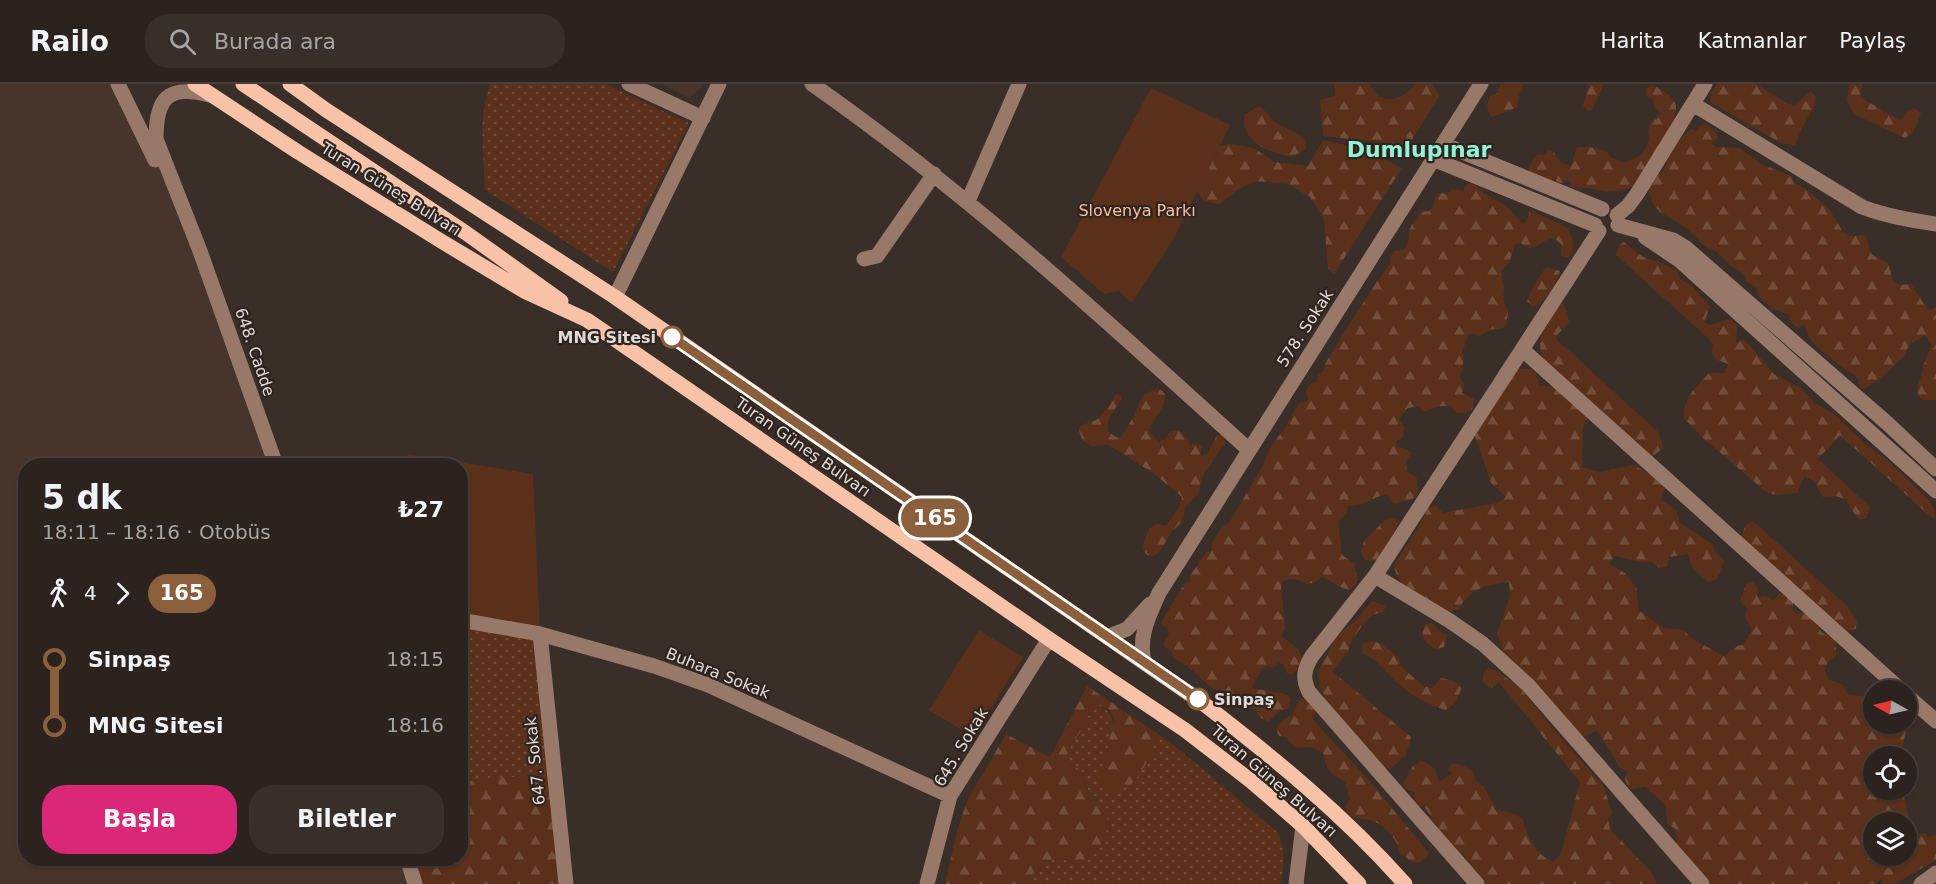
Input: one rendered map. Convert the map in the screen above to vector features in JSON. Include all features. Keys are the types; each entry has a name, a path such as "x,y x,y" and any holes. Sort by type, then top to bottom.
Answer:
{"main road":[{"name":"Turan Güneş Bulvarı","path":"196,84 298,152 526,292 587,320 1049,639 1185,730 1251,781 1303,826 1359,884"},
{"path":"243,84 457,227 587,320"},
{"name":"Turan Güneş Bulvarı","path":"290,84 326,110 615,297 1200,701 1271,755 1317,795 1405,884"}],"street":[{"path":"118,84 200,251"},
{"path":"629,84 703,118"},
{"path":"615,297 720,84"},
{"path":"812,84 867,122 968,201 1068,285 1249,450"},
{"path":"968,201 1019,84"},
{"name":"578. Sokak","path":"1160,593 1481,84"},
{"path":"1433,159 1610,233 1705,84"},
{"path":"200,251 156,139 156,120 161,102 180,88 215,97"},
{"path":"1693,104 1862,207 1880,214 1936,224"},
{"path":"1443,144 1602,209 1611,209 1618,220 1679,260 1936,491"},
{"path":"864,259 878,256 934,174"},
{"path":"1477,884 1309,692 1304,675 1312,656 1375,576 1523,350 1597,228 1594,217 1602,209"},
{"path":"1638,232 1667,238 1686,248 1887,423 1936,469"},
{"name":"648. Cadde","path":"200,251 274,458"},
{"path":"1523,350 1890,680"},
{"path":"1375,576 1450,621 1483,644 1528,685 1702,884"},
{"path":"1107,637 1122,632 1132,625 1160,593"},
{"path":"1144,662 1143,633 1160,593"},
{"name":"Buhara Sokak","path":"468,621 540,634 654,666 708,685 950,795"},
{"name":"647. Sokak","path":"540,634 566,884"},
{"name":"645. Sokak","path":"927,884 950,795 1049,639"},
{"path":"1917,705 1936,721"},
{"path":"1296,884 1303,826"},
{"path":"409,866 415,884"},
{"path":"1922,884 1936,873"}],"shaded area":[{"path":"0,84 118,84 200,251 274,458 18,458 18,866 409,866 415,884 0,884"},
{"path":"663,84 703,84 689,98"}],"green space":[{"path":"490,84 605,84 689,123 613,272 485,190 483,123"},
{"path":"1335,84 1370,84 1380,96 1392,99 1398,98 1415,84 1432,84 1439,96 1406,149 1371,141 1323,136 1320,100 1335,96"},
{"path":"1501,84 1524,84 1516,108 1491,117 1488,107 1489,99 1490,96 1496,95"},
{"path":"1588,84 1604,84 1591,111 1586,110 1583,105"},
{"path":"1717,84 1756,84 1788,104 1794,105 1811,91 1816,97 1815,105 1795,145 1781,143 1710,102 1711,94"},
{"path":"1850,84 1862,84 1860,97 1894,117 1902,119 1906,112 1913,108 1918,110 1921,114 1913,132 1905,138 1854,114 1847,100"},
{"path":"1653,85 1671,98 1675,103 1676,111 1661,145 1632,186 1616,191 1578,188 1571,186 1568,180 1562,183 1555,179 1549,181 1531,174 1529,169 1532,160 1538,154 1543,155 1549,150 1554,152 1560,162 1571,166 1577,147 1606,151 1612,158 1623,163 1635,159 1643,153 1649,140 1648,132 1651,121 1657,119 1660,113 1656,110 1652,99 1646,96 1646,88"},
{"name":"Slovenya Parkı","path":"1151,88 1230,125 1175,236 1132,303 1119,291 1104,294 1061,257"},
{"path":"1260,106 1276,123 1305,138 1306,149 1292,157 1266,149 1251,139 1244,124 1245,114"},
{"path":"1704,123 1716,133 1718,138 1711,143 1716,147 1740,148 1761,164 1791,176 1794,183 1807,190 1829,209 1843,232 1850,236 1865,235 1871,253 1888,263 1893,281 1900,285 1911,284 1926,307 1930,310 1936,307 1936,400 1924,400 1919,397 1918,392 1925,362 1932,345 1925,335 1909,345 1905,355 1882,377 1866,388 1861,388 1858,378 1817,347 1806,331 1805,323 1800,328 1797,327 1790,320 1789,315 1773,309 1758,296 1757,288 1747,282 1743,273 1731,266 1716,251 1706,247 1685,227 1660,212 1652,203 1649,190 1655,176 1663,172 1681,138 1691,129 1696,131"},
{"path":"1323,140 1367,150 1402,168 1334,274 1328,268 1324,219 1310,197 1288,184 1255,181 1237,190 1220,204 1204,201 1197,191 1220,146 1230,144 1254,148 1274,162 1308,166"},
{"path":"1471,183 1505,206 1523,223 1527,221 1530,210 1568,228 1574,243 1573,252 1568,257 1561,256 1561,244 1554,238 1531,248 1521,243 1515,244 1509,263 1501,271 1503,299 1508,312 1506,326 1489,330 1480,336 1473,333 1468,335 1462,353 1464,360 1460,378 1464,384 1462,393 1474,399 1472,410 1458,413 1444,406 1423,412 1419,406 1408,408 1399,419 1404,427 1403,437 1396,442 1397,447 1407,449 1412,454 1407,459 1406,471 1416,477 1418,494 1412,499 1394,504 1387,495 1348,506 1346,514 1338,521 1342,555 1355,564 1358,578 1356,584 1350,590 1322,577 1314,583 1306,584 1294,579 1283,581 1281,587 1285,629 1281,636 1298,649 1302,658 1292,675 1287,673 1283,664 1278,663 1273,668 1267,666 1262,668 1252,687 1286,694 1291,698 1289,708 1279,711 1269,721 1258,715 1256,709 1227,691 1215,689 1186,665 1174,659 1171,651 1165,647 1164,643 1169,635 1162,621 1185,583 1190,582 1190,576 1206,552 1212,550 1212,544 1218,533 1229,523 1265,462 1270,448 1296,408 1308,399 1306,391 1310,384 1315,383 1319,374 1324,371 1325,364 1343,334 1390,264 1394,251 1403,250 1407,245 1410,228 1420,212 1429,211 1433,207 1437,194 1446,194 1453,189 1463,191 1466,185"},
{"path":"1624,242 1643,257 1676,270 1680,279 1692,286 1710,306 1704,323 1711,325 1729,319 1737,325 1736,343 1744,339 1774,374 1801,388 1815,403 1837,416 1927,498 1935,510 1935,517 1932,518 1840,435 1818,459 1870,507 1866,519 1858,519 1845,499 1835,496 1823,497 1815,482 1805,476 1797,493 1776,495 1766,492 1703,438 1684,418 1686,404 1691,393 1709,373 1724,373 1728,364 1717,360 1712,354 1713,344 1708,338 1616,255 1619,245"},
{"path":"1546,267 1560,271 1559,276 1554,287 1533,307 1527,301 1531,290"},
{"path":"1563,304 1569,322 1555,338 1659,433 1663,448 1653,456 1646,454 1594,406 1583,427 1582,467 1600,472 1633,465 1654,476 1664,488 1661,500 1676,510 1680,523 1713,545 1715,552 1724,561 1717,579 1710,582 1696,571 1688,554 1669,557 1667,567 1659,568 1652,562 1638,562 1614,556 1609,564 1625,573 1637,589 1638,610 1664,628 1683,630 1694,640 1724,656 1737,646 1743,645 1752,630 1745,618 1747,609 1740,601 1746,584 1751,581 1757,586 1758,597 1766,596 1773,601 1783,590 1793,598 1793,610 1796,614 1805,611 1816,622 1822,633 1834,637 1837,655 1828,662 1825,669 1828,679 1843,685 1848,695 1863,696 1863,734 1905,734 1903,746 1863,746 1863,800 1905,800 1908,812 1863,812 1863,866 1917,866 1917,832 1918,835 1926,833 1927,837 1936,835 1936,860 1895,884 1884,884 1881,879 1877,881 1877,884 1693,884 1673,858 1677,840 1675,829 1667,823 1666,806 1646,787 1630,789 1625,780 1627,771 1620,768 1597,730 1584,737 1504,655 1497,634 1510,596 1509,582 1480,589 1468,596 1459,609 1446,612 1413,594 1401,582 1394,565 1420,525 1428,507 1436,506 1443,513 1497,503 1506,497 1491,483 1475,436 1518,369 1535,369 1539,386 1551,387 1561,376 1544,359 1541,351 1540,343 1557,306"},
{"path":"1156,389 1165,394 1165,400 1149,431 1159,442 1164,440 1171,431 1178,430 1188,439 1189,445 1202,446 1201,457 1207,454 1217,435 1224,435 1225,443 1204,473 1198,494 1185,507 1183,521 1172,531 1161,550 1154,556 1147,555 1143,549 1146,535 1156,524 1166,526 1179,507 1182,497 1153,473 1109,445 1091,446 1083,441 1079,431 1080,426 1096,420 1116,394 1122,398 1109,418 1107,431 1116,437 1121,437 1143,395"},
{"path":"408,454 433,458 406,458"},
{"path":"468,464 533,474 540,634 468,621"},
{"path":"1393,517 1400,521 1378,560 1372,562 1364,559 1361,552 1364,541 1385,520"},
{"path":"1751,521 1847,606 1857,620 1856,629 1847,631 1839,628 1780,573 1771,561 1762,558 1744,540 1742,535 1745,526"},
{"path":"1372,601 1385,606 1384,612 1377,613 1363,624 1349,646 1349,651 1332,671 1411,737 1406,755 1390,769 1382,768 1330,706 1320,688 1318,671 1337,636 1356,620"},
{"path":"468,621 540,634 554,773 468,781"},
{"path":"1432,623 1439,631 1447,634 1444,647 1436,649 1422,636 1424,625"},
{"path":"979,630 1023,657 973,737 929,710"},
{"path":"1371,641 1380,643 1398,657 1401,666 1423,686 1432,688 1441,678 1454,681 1462,688 1455,703 1446,710 1407,691 1377,662 1363,654 1362,644"},
{"path":"1488,668 1520,687 1552,728 1603,785 1612,813 1608,819 1610,829 1651,872 1657,884 1486,884 1463,854 1451,846 1425,808 1416,805 1414,792 1407,790 1403,783 1413,766 1421,761 1432,767 1436,771 1439,783 1453,772 1448,770 1451,764 1457,763 1473,771 1476,781 1484,787 1497,810 1513,813 1523,819 1529,838 1542,855 1553,862 1561,854 1580,782 1499,682 1491,688 1483,682 1483,674"},
{"path":"1087,686 1158,734 1140,774 1133,782 1115,791 1104,790 1100,777 1114,720 1110,711 1096,701 1087,716 1091,719 1063,760 1082,771 1084,783 1090,794 1105,809 1107,828 1098,850 1091,857 1082,861 1057,859 1046,863 1033,874 1027,884 945,884 958,827 968,799 1006,734 1050,757"},
{"path":"1306,697 1317,707 1313,720 1367,778 1429,853 1421,862 1412,862 1400,853 1393,837 1380,825 1370,820 1350,816 1345,808 1350,799 1345,782 1330,770 1323,753 1309,747 1296,747 1286,737 1279,736 1276,729 1281,721 1292,715 1299,700"},
{"path":"1096,701 1110,714 1113,726 1105,757 1149,756 1158,734 1277,832 1283,851 1280,884 1027,884 1035,872 1046,863 1058,859 1072,862 1103,804 1088,790 1082,771 1063,760 1080,731 1083,733 1091,719 1087,716"},
{"path":"554,773 566,884 415,884 409,866 468,866 468,781"}],"bus line":[{"name":"165","path":"672,337 1198,699"}],"place":[{"name":"MNG Sitesi","path":"672,337"},
{"name":"Sinpaş","path":"1198,699"}],"district":[{"name":"Dumlupınar","path":"1419,149"}]}
